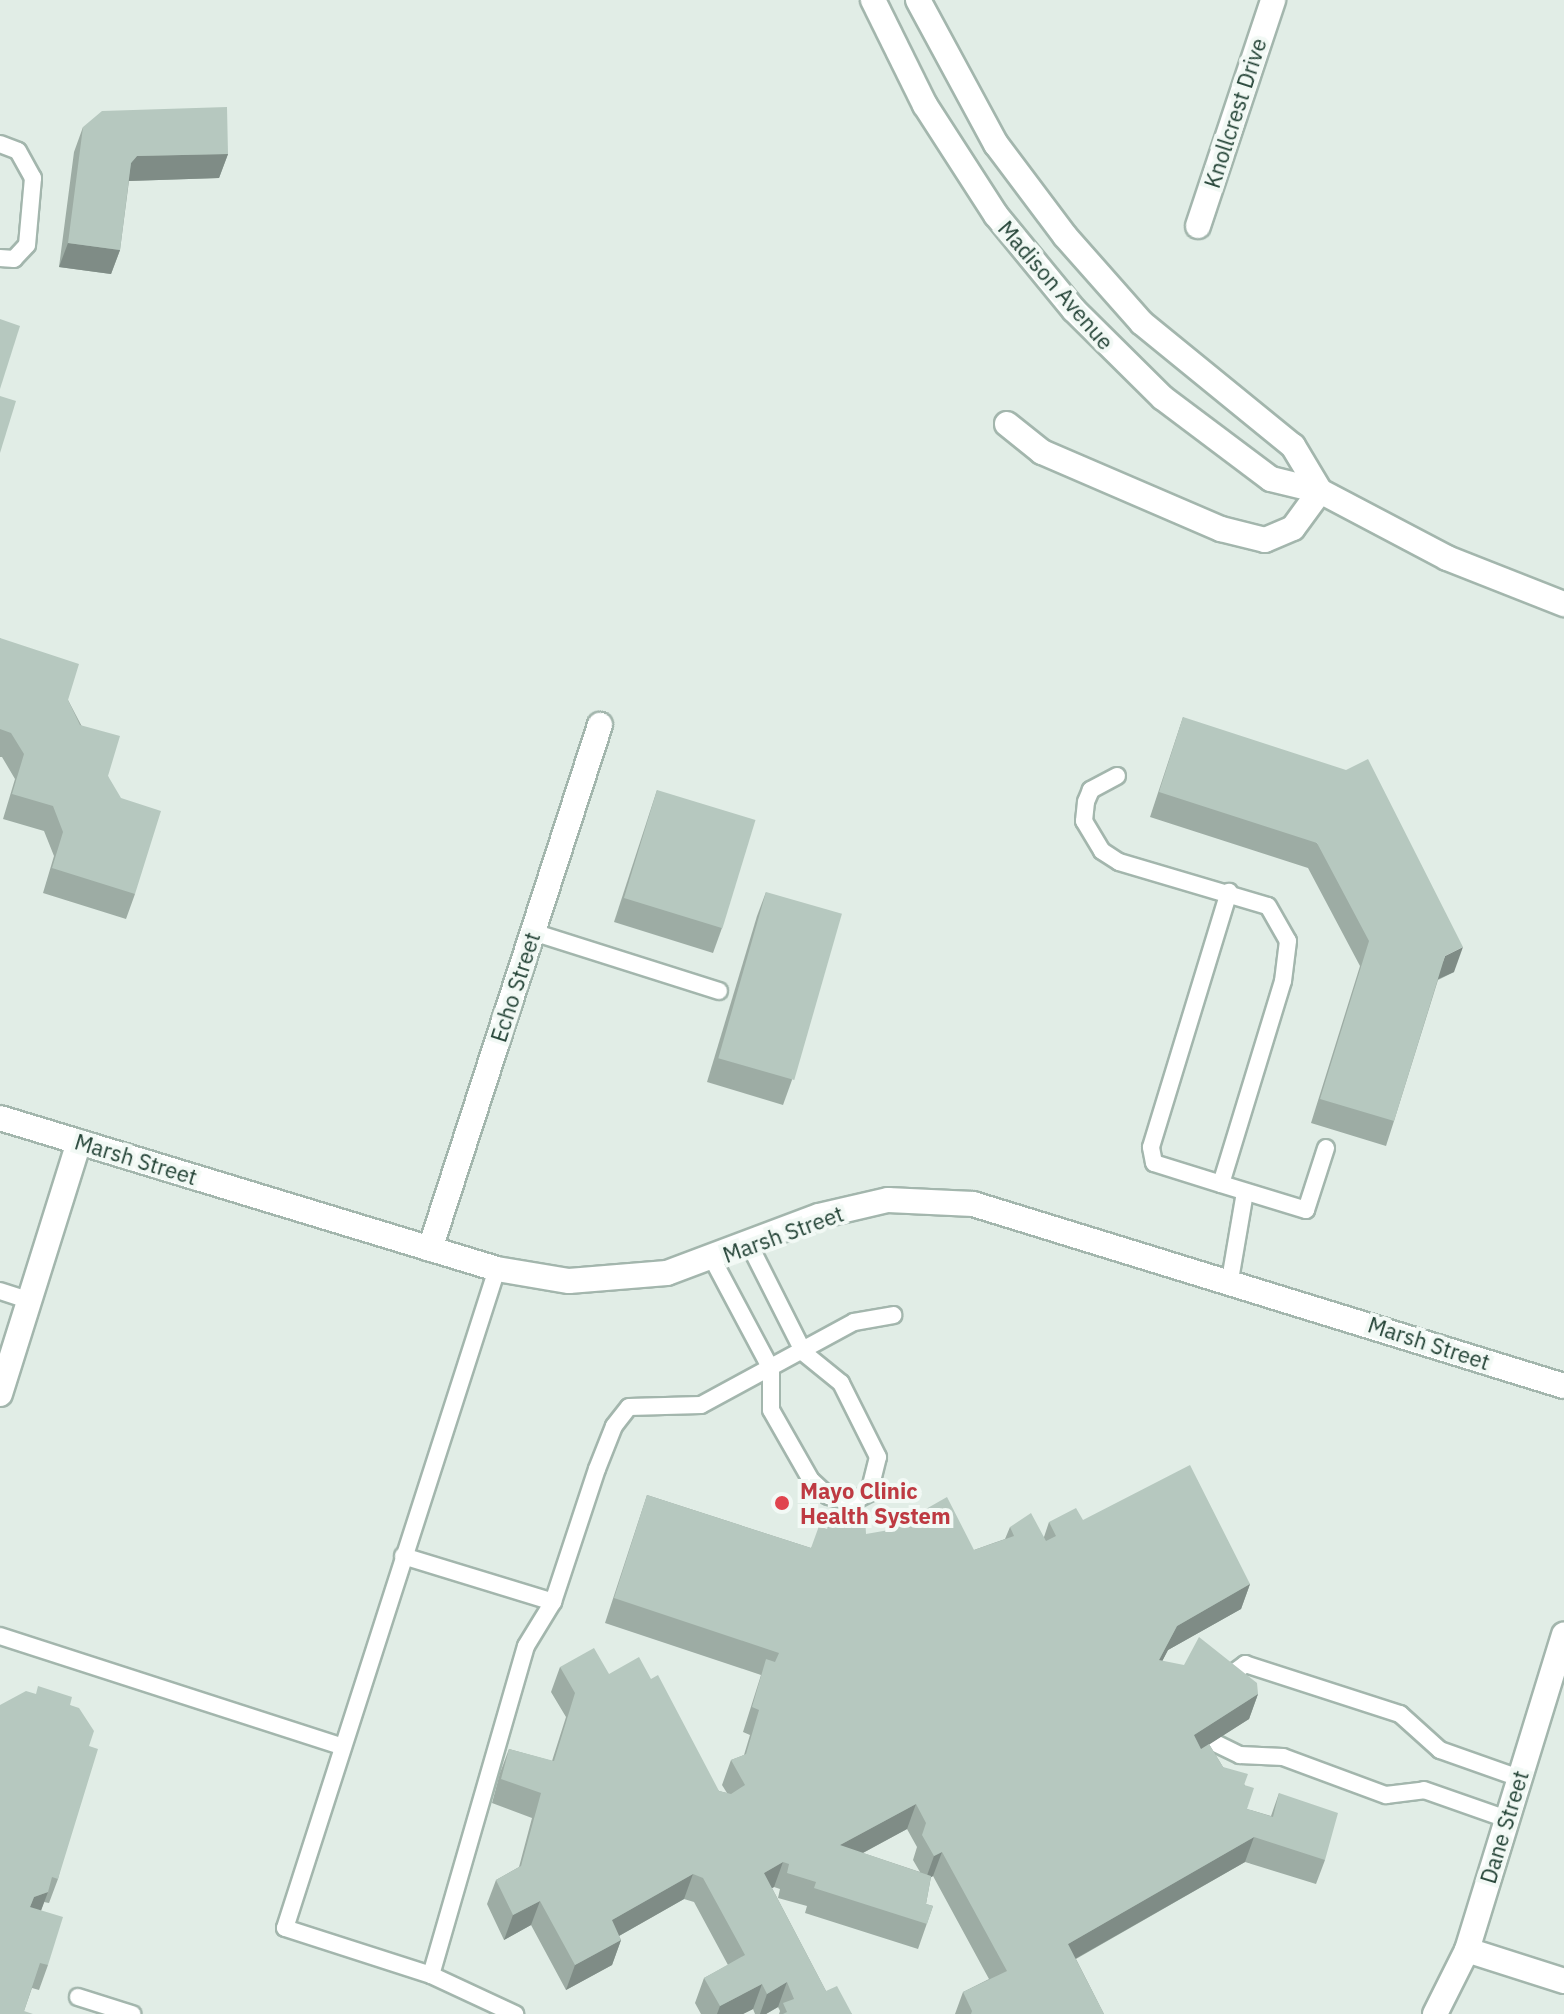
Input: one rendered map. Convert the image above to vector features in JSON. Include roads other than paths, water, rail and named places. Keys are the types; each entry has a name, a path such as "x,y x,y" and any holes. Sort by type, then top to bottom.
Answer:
{"street":[{"name":"Madison Avenue","path":"873,0 962,166 1074,310 1143,379 1210,436 1271,479 1320,491 1447,558 1564,604"},
{"name":"Madison Avenue","path":"918,0 996,144 1065,236 1142,323 1293,446 1320,491"},
{"name":"Knollcrest Drive","path":"1198,226 1273,0"},
{"path":"1007,424 1042,452 1221,529 1265,540 1293,528 1320,491"},
{"name":"Echo Street","path":"430,1249 600,725"},
{"name":"Marsh Street","path":"0,1118 497,1269 582,1281 667,1273 713,1260 819,1216 888,1200 973,1204 1230,1280 1564,1386"},
{"path":"0,1394 79,1142"},
{"name":"Dane Street","path":"1435,2014 1467,1950 1564,1635"},
{"path":"1467,1950 1564,1981"}],"lane":[{"path":"0,144 18,151 33,178 27,245 14,259 0,258"},
{"path":"1117,776 1091,790 1086,802 1084,821 1102,851 1119,862 1268,906 1288,941 1283,981 1221,1184"},
{"path":"1229,892 1151,1147 1154,1163 1306,1210 1326,1148"},
{"path":"533,932 719,991"},
{"path":"1230,1280 1245,1192"},
{"path":"713,1260 771,1369 771,1410 811,1480 828,1496 852,1502 869,1493 878,1457 841,1383 802,1349 750,1246"},
{"path":"497,1269 341,1746 285,1928 431,1975 515,2014"},
{"path":"0,1291 30,1301"},
{"path":"431,1975 526,1646 553,1602 608,1440 629,1407 701,1405 854,1322 893,1315"},
{"path":"403,1556 553,1602"},
{"path":"0,1636 341,1746"},
{"path":"1218,1683 1245,1664 1400,1714 1440,1750 1519,1778"},
{"path":"1213,1742 1240,1755 1283,1757 1386,1795 1424,1790 1507,1819"},
{"path":"78,1997 132,2014"}],"place":[{"name":"Mayo Clinic Health System","path":"782,1503"}]}
